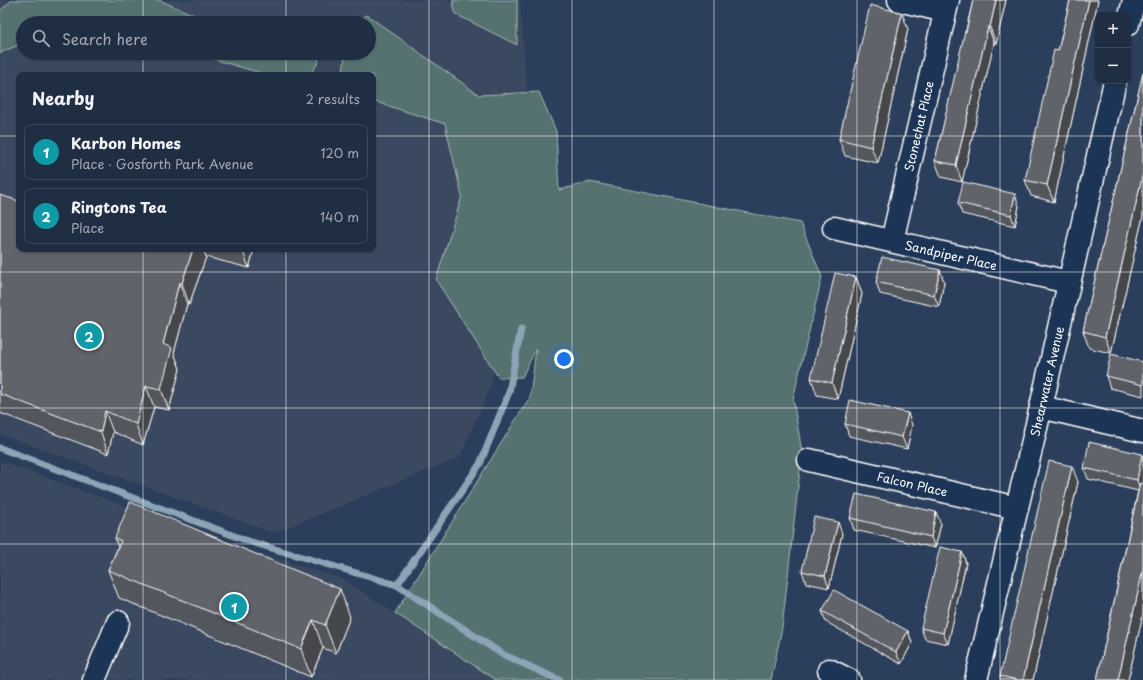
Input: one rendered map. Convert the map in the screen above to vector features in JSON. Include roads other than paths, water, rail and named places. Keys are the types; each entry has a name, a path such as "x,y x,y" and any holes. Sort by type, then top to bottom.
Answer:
{"street":[{"name":"Stonechat Place","path":"892,241 946,5 899,0"},
{"path":"1131,12 1134,0"},
{"name":"Shearwater Avenue","path":"976,680 1041,407 1068,282 1114,84"},
{"name":"Sandpiper Place","path":"834,228 1068,282"},
{"path":"1041,407 1143,432"},
{"name":"Falcon Place","path":"809,460 1017,508"},
{"path":"94,680 118,622"},
{"path":"829,670 849,680"}],"waterway":[{"path":"397,585 480,464 509,392 521,329"},
{"path":"0,448 248,541 397,585 502,654 559,680"}],"place":[{"name":"Ringtons Tea","path":"89,336"},
{"name":"Karbon Homes","path":"234,607"}]}
